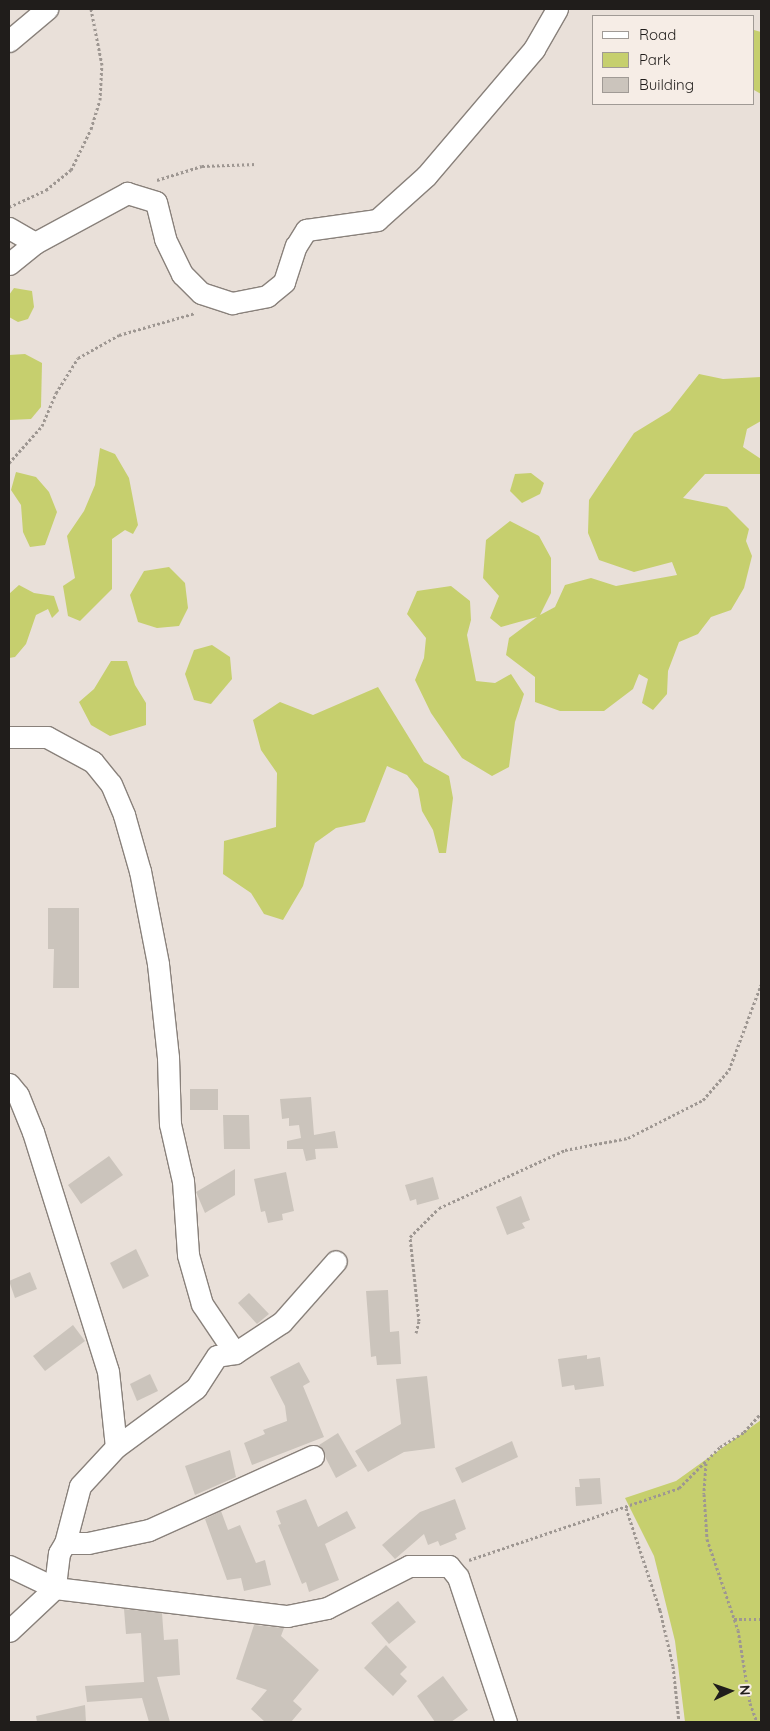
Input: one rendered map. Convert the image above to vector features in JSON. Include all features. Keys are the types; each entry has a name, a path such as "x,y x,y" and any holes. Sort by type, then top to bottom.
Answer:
{"street":[{"path":"9,41 48,9"},
{"path":"9,264 35,243 127,193 156,202 165,239 182,274 201,293 232,303 267,296 284,282 296,246 306,230 376,220 419,182 534,50 557,9"},
{"path":"9,228 35,243"},
{"path":"9,737 47,737 93,762 112,784 124,815 140,871 158,964 168,1057 170,1124 183,1181 188,1255 202,1304 235,1353"},
{"path":"9,1084 18,1095 33,1132 108,1371 116,1447"},
{"path":"9,1631 55,1588 59,1553 65,1543 80,1486 116,1447 196,1388 217,1356 235,1353 282,1322 336,1261"},
{"path":"65,1543 88,1543 148,1530 313,1456"},
{"path":"9,1566 55,1588 287,1616 327,1608 409,1566 449,1566 458,1577 506,1722"}],"path":[{"path":"9,208 46,190 71,170 91,129 100,100 102,65 91,9"},
{"path":"127,193 151,182 202,166 256,164"},
{"path":"9,463 42,426 56,393 78,358 119,335 232,303"},
{"path":"416,1333 419,1321 410,1237 439,1208 565,1150 628,1138 703,1100 728,1070 761,985"},
{"path":"449,1566 626,1508 679,1488 706,1462 744,1432 761,1413"},
{"path":"706,1462 704,1494 707,1539 734,1619 750,1703 757,1722"},
{"path":"626,1508 660,1610 673,1666 679,1722"},
{"path":"734,1619 761,1619"}],"green space":[{"path":"755,30 761,32 761,94 755,91"},
{"path":"14,288 32,291 34,307 28,319 18,322 9,317 9,295"},
{"path":"25,354 42,363 41,407 31,419 10,420 9,355"},
{"path":"699,374 723,379 761,377 761,421 747,429 743,447 761,459 761,474 705,474 683,498 727,507 749,529 746,541 752,556 744,588 731,610 711,617 698,634 679,642 668,671 667,694 653,710 642,703 648,679 639,674 633,689 604,711 560,711 535,702 535,677 506,655 509,638 537,617 501,627 490,618 499,596 483,578 486,540 510,521 539,536 551,558 551,593 540,615 555,607 565,585 591,578 616,586 677,575 672,562 634,572 599,560 588,533 589,500 634,433 670,411"},
{"path":"100,448 115,454 129,478 138,525 133,534 125,530 112,539 112,589 80,621 68,616 63,586 75,578 67,536 84,511 95,485"},
{"path":"16,472 36,477 49,492 57,512 45,545 30,547 23,532 21,505 11,490"},
{"path":"531,473 544,483 540,494 522,503 510,491 515,474"},
{"path":"169,567 185,583 188,608 179,626 157,628 138,622 130,595 144,571"},
{"path":"19,585 34,593 54,596 59,611 52,618 48,609 36,615 26,644 15,657 9,658 9,594"},
{"path":"451,586 470,601 471,620 467,635 476,681 495,683 511,674 524,694 515,722 509,767 492,776 462,758 431,713 415,680 424,658 426,638 407,614 417,591"},
{"path":"212,645 230,657 232,679 211,704 194,700 185,674 194,650"},
{"path":"111,661 127,661 135,685 146,703 146,725 110,736 91,725 79,702 94,689"},
{"path":"378,687 424,762 449,776 453,798 446,853 439,853 433,830 422,811 418,789 407,775 387,766 365,822 336,828 315,843 303,886 283,920 264,914 251,893 223,874 224,841 276,827 277,773 261,750 253,720 280,702 313,715"},
{"path":"761,1420 761,1722 685,1722 675,1641 654,1556 625,1498 676,1481"}],"building":[{"path":"48,908 79,908 79,988 53,988 54,949 48,949"},
{"path":"190,1089 218,1089 218,1110 190,1110"},
{"path":"311,1097 314,1135 335,1131 338,1148 315,1149 316,1159 306,1161 303,1149 287,1149 287,1141 301,1138 299,1125 289,1126 289,1118 282,1119 280,1099"},
{"path":"223,1115 249,1115 250,1149 224,1149"},
{"path":"109,1156 123,1175 81,1204 68,1185"},
{"path":"235,1169 235,1195 205,1213 196,1192"},
{"path":"286,1172 294,1211 282,1214 283,1220 268,1223 265,1211 261,1212 254,1179"},
{"path":"433,1177 439,1199 417,1205 416,1199 410,1201 405,1185"},
{"path":"521,1196 530,1220 522,1223 525,1228 507,1235 496,1207"},
{"path":"136,1249 149,1276 123,1289 110,1263"},
{"path":"30,1272 37,1289 15,1298 9,1281"},
{"path":"388,1290 390,1332 399,1331 401,1364 377,1365 376,1356 371,1357 366,1291"},
{"path":"249,1293 269,1314 257,1324 238,1303"},
{"path":"73,1325 85,1341 45,1371 33,1356"},
{"path":"587,1355 587,1359 600,1357 604,1386 575,1390 574,1385 562,1387 558,1359"},
{"path":"299,1362 310,1382 303,1386 324,1437 252,1465 244,1443 265,1434 263,1430 287,1421 285,1406 270,1377"},
{"path":"150,1374 158,1391 137,1401 130,1384"},
{"path":"427,1376 435,1448 404,1452 368,1472 355,1451 401,1424 396,1379"},
{"path":"338,1433 357,1466 336,1478 319,1445"},
{"path":"512,1441 518,1457 462,1483 455,1468"},
{"path":"230,1450 236,1477 195,1495 185,1466"},
{"path":"600,1478 602,1504 576,1506 575,1487 580,1487 579,1479"},
{"path":"306,1499 318,1527 347,1511 356,1528 325,1544 339,1580 309,1592 306,1582 302,1584 278,1525 281,1524 276,1511"},
{"path":"455,1499 466,1529 455,1534 457,1539 440,1546 438,1541 428,1545 424,1534 395,1559 382,1545 420,1512"},
{"path":"221,1511 228,1530 240,1525 256,1563 265,1560 271,1585 244,1591 241,1578 227,1580 205,1519"},
{"path":"398,1601 416,1622 389,1644 371,1623"},
{"path":"124,1609 162,1613 164,1640 178,1639 180,1675 157,1677 170,1722 149,1722 142,1698 87,1702 85,1686 144,1682 141,1633 126,1634"},
{"path":"254,1625 284,1628 281,1636 319,1670 293,1701 302,1709 291,1722 265,1722 251,1709 267,1690 236,1679"},
{"path":"386,1645 407,1667 400,1674 407,1681 393,1696 364,1668"},
{"path":"443,1676 468,1710 451,1722 435,1722 417,1696"},
{"path":"85,1705 86,1722 37,1722 36,1716"}]}
